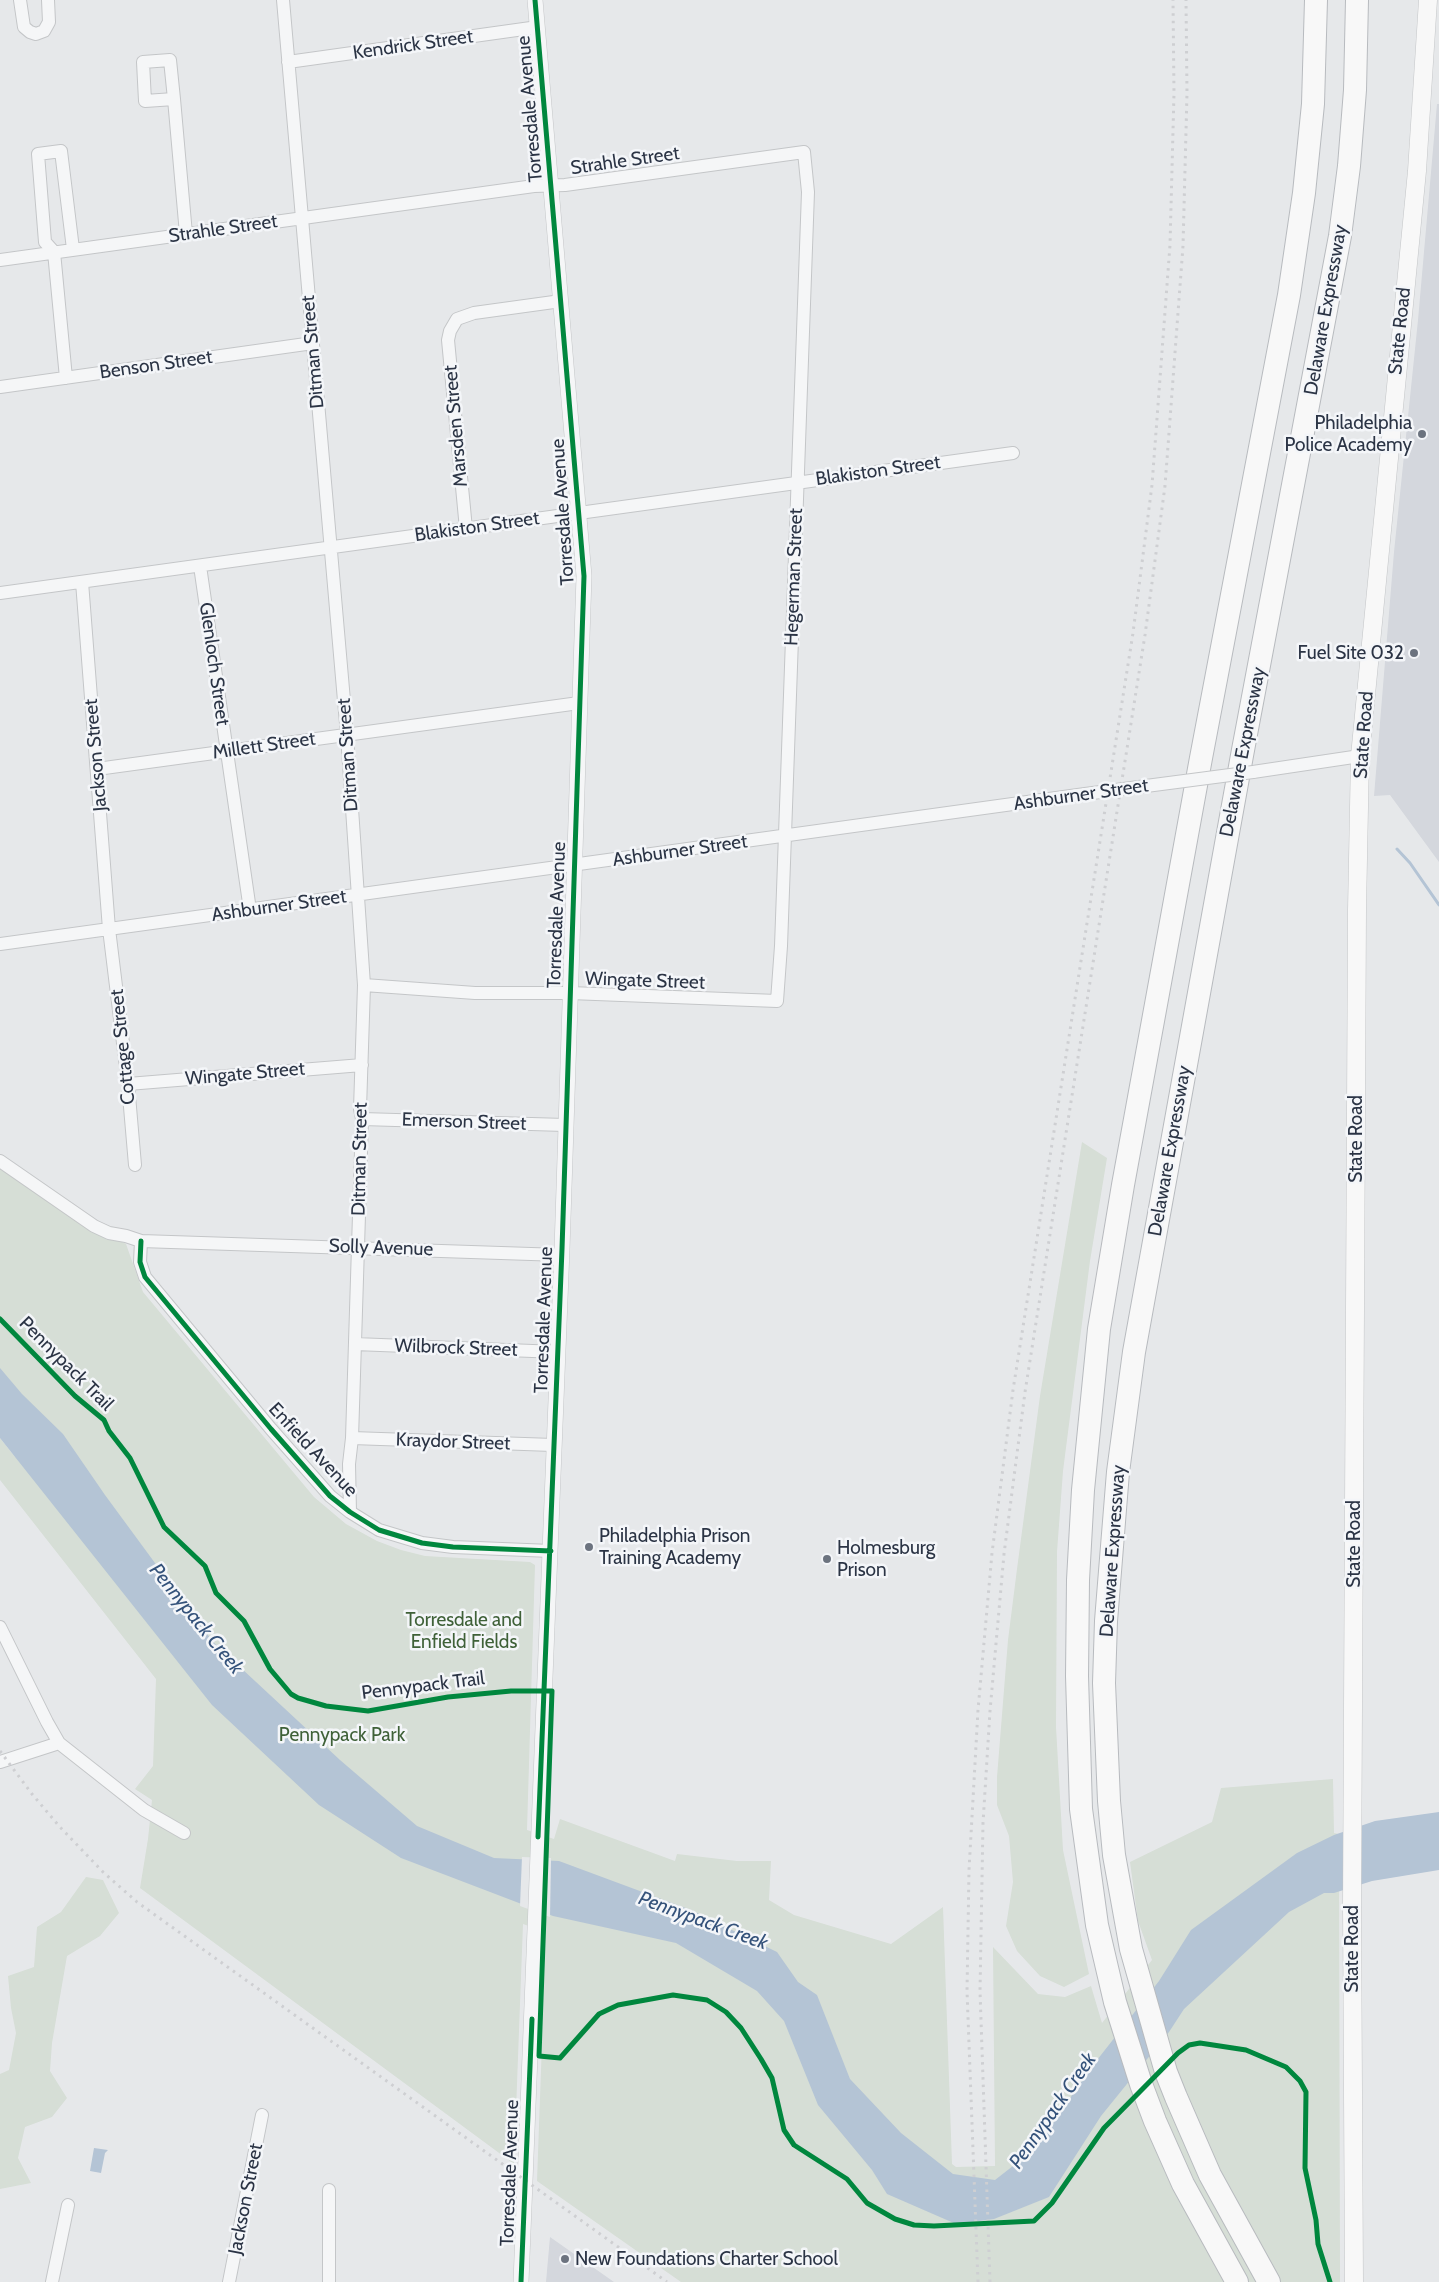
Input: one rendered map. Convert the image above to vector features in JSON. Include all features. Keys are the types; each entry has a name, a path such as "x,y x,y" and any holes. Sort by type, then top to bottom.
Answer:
{"highway":[{"name":"Delaware Expressway","path":"1237,2282 1183,2184 1155,2121 1115,2002 1097,1925 1081,1810 1077,1676 1078,1580 1083,1499 1099,1329 1197,778 1289,295 1304,193 1313,104 1316,0"},
{"name":"Delaware Expressway","path":"1269,2282 1210,2175 1176,2098 1145,2001 1121,1899 1109,1801 1104,1683 1110,1554 1118,1472 1134,1352 1241,760 1340,236 1349,166 1355,90 1357,0"}],"main road":[{"name":"State Road","path":"1354,2282 1352,1813 1357,918 1360,756 1417,171 1428,0"}],"street":[{"path":"20,0 24,27 36,34 44,31 50,22 48,0"},
{"name":"Ditman Street","path":"283,0 347,735 364,986 355,1344 352,1438 349,1464 350,1512"},
{"name":"Torresdale Avenue","path":"521,2282 558,1352 584,576 535,0"},
{"name":"Kendrick Street","path":"288,62 538,27"},
{"path":"174,99 186,234"},
{"path":"66,378 54,252 44,242 38,154 61,152 73,249"},
{"name":"Strahle Street","path":"0,260 534,186 551,186 804,152"},
{"name":"Hegerman Street","path":"776,1001 781,946 808,192 804,152"},
{"name":"Marsden Street","path":"466,529 448,340 450,331 457,319 464,316 561,301"},
{"name":"Benson Street","path":"0,387 313,343"},
{"name":"Blakiston Street","path":"0,593 1013,453"},
{"name":"Glenloch Street","path":"200,566 250,910"},
{"name":"Jackson Street","path":"82,582 109,929"},
{"name":"Millett Street","path":"97,769 579,703"},
{"name":"Ashburner Street","path":"0,944 785,837 1360,756"},
{"name":"Cottage Street","path":"109,929 128,1084 135,1165"},
{"name":"Wingate Street","path":"364,986 475,993 570,993 776,1001"},
{"name":"Wingate Street","path":"128,1084 362,1065"},
{"name":"Emerson Street","path":"362,1119 565,1125"},
{"path":"0,1161 94,1226 109,1233 141,1241"},
{"name":"Solly Avenue","path":"141,1241 561,1255"},
{"name":"Enfield Avenue","path":"141,1241 140,1262 145,1277 271,1430 330,1496 350,1512 379,1530 422,1544 550,1551"},
{"name":"Wilbrock Street","path":"355,1344 558,1352"},
{"name":"Kraydor Street","path":"352,1438 554,1445"},
{"path":"0,1627 47,1722 59,1742 144,1810 184,1832"},
{"path":"0,1762 59,1742"},
{"name":"Jackson Street","path":"229,2282 262,2115"},
{"path":"329,2190 330,2282"},
{"path":"52,2282 68,2205"}],"shaded area":[{"path":"1437,104 1439,104 1439,862 1390,795 1374,796 1394,552 1418,320"},
{"name":"New Foundations Charter School","path":"550,2237 614,2282 546,2282"}],"green space":[{"path":"1082,1142 1107,1158 1090,1261 1063,1471 1057,1552 1056,1727 1063,1850 1089,1974 1064,1987 1040,1976 1017,1951 1006,1926 1013,1882 1009,1836 997,1805 997,1777 1008,1640 1040,1396"},
{"name":"Pennypack Park","path":"0,1168 56,1206 126,1244 143,1292 314,1497 346,1524 377,1541 425,1556 530,1562 535,1565 527,1830 554,1839 560,1819 675,1861 677,1854 737,1861 771,1861 769,1900 794,1915 891,1944 943,1907 952,2164 956,2167 995,2166 993,1947 1038,1994 1065,1997 1091,1986 1102,2023 1152,1960 1138,1921 1130,1862 1212,1822 1221,1788 1333,1779 1334,1833 1339,1834 1340,2282 681,2282 537,2181 546,1932 523,1924 514,2164 140,1888 152,1800 135,1789 153,1766 156,1679 0,1480 0,1438 15,1457 0,1431"},
{"path":"86,1877 103,1880 119,1913 100,1936 67,1956 52,2043 50,2071 67,2098 52,2117 25,2127 18,2158 31,2183 0,2189 0,2074 9,2070 16,2033 8,1976 34,1967 37,1927 61,1912"}],"water":[{"name":"Pennypack Creek","path":"0,1368 22,1394 63,1434 105,1495 213,1642 340,1760 417,1826 494,1858 559,1861 691,1910 777,1952 798,1982 817,1995 850,2079 901,2133 953,2174 995,2180 1036,2148 1090,2069 1159,1981 1191,1930 1297,1853 1334,1835 1375,1821 1439,1812 1439,1870 1372,1881 1334,1893 1324,1893 1289,1912 1184,2009 1169,2032 1101,2116 1049,2197 994,2219 956,2224 887,2194 872,2170 818,2105 784,2021 757,1991 676,1943 553,1916 401,1858 319,1805 212,1705 0,1438"},
{"path":"94,2148 108,2150 105,2153 101,2173 90,2171"}],"pier":[{"path":"522,1857 551,1858 550,1917 520,1906"}],"waterway":[{"path":"1397,849 1410,863 1439,905"}],"railway":[{"path":"978,2282 967,1991 969,1870 978,1710 992,1553 1013,1390 1133,633 1152,485 1170,245 1174,93 1173,0"},
{"path":"990,2282 980,1991 983,1823 990,1711 1004,1554 1025,1392 1145,635 1165,486 1183,246 1187,93 1186,0"},
{"path":"0,1751 59,1826 103,1872 137,1902 667,2282"}],"cycle path":[{"path":"535,0 584,576 562,1249 538,1837"},
{"path":"141,1241 140,1262 145,1277 271,1429 330,1496 350,1512 379,1530 422,1543 453,1547 551,1551"},
{"name":"Pennypack Trail","path":"0,1319 75,1396 104,1420 109,1431 130,1458 164,1527 205,1566 216,1593 244,1621 270,1669 291,1694 298,1698 326,1706 368,1711 448,1697 511,1691 552,1691 539,2056 560,2058 599,2014 618,2005 673,1995 707,2000 726,2012 741,2028 761,2059 772,2078 784,2130 794,2145 847,2179 867,2203 895,2219 914,2225 934,2226 1034,2221 1052,2203 1104,2128 1178,2053 1189,2045 1200,2043 1246,2050 1286,2067 1300,2081 1306,2092 1305,2168 1316,2220 1318,2244 1330,2282"},
{"path":"521,2282 532,2019"}],"place":[{"name":"Philadelphia Police Academy","path":"1422,434"},
{"name":"Fuel Site 032","path":"1414,653"},
{"name":"Philadelphia Prison Training Academy","path":"589,1547"},
{"name":"Holmesburg Prison","path":"827,1559"},
{"name":"New Foundations Charter School","path":"565,2259"}],"park label":[{"name":"Torresdale and Enfield Fields","path":"464,1631"}]}
